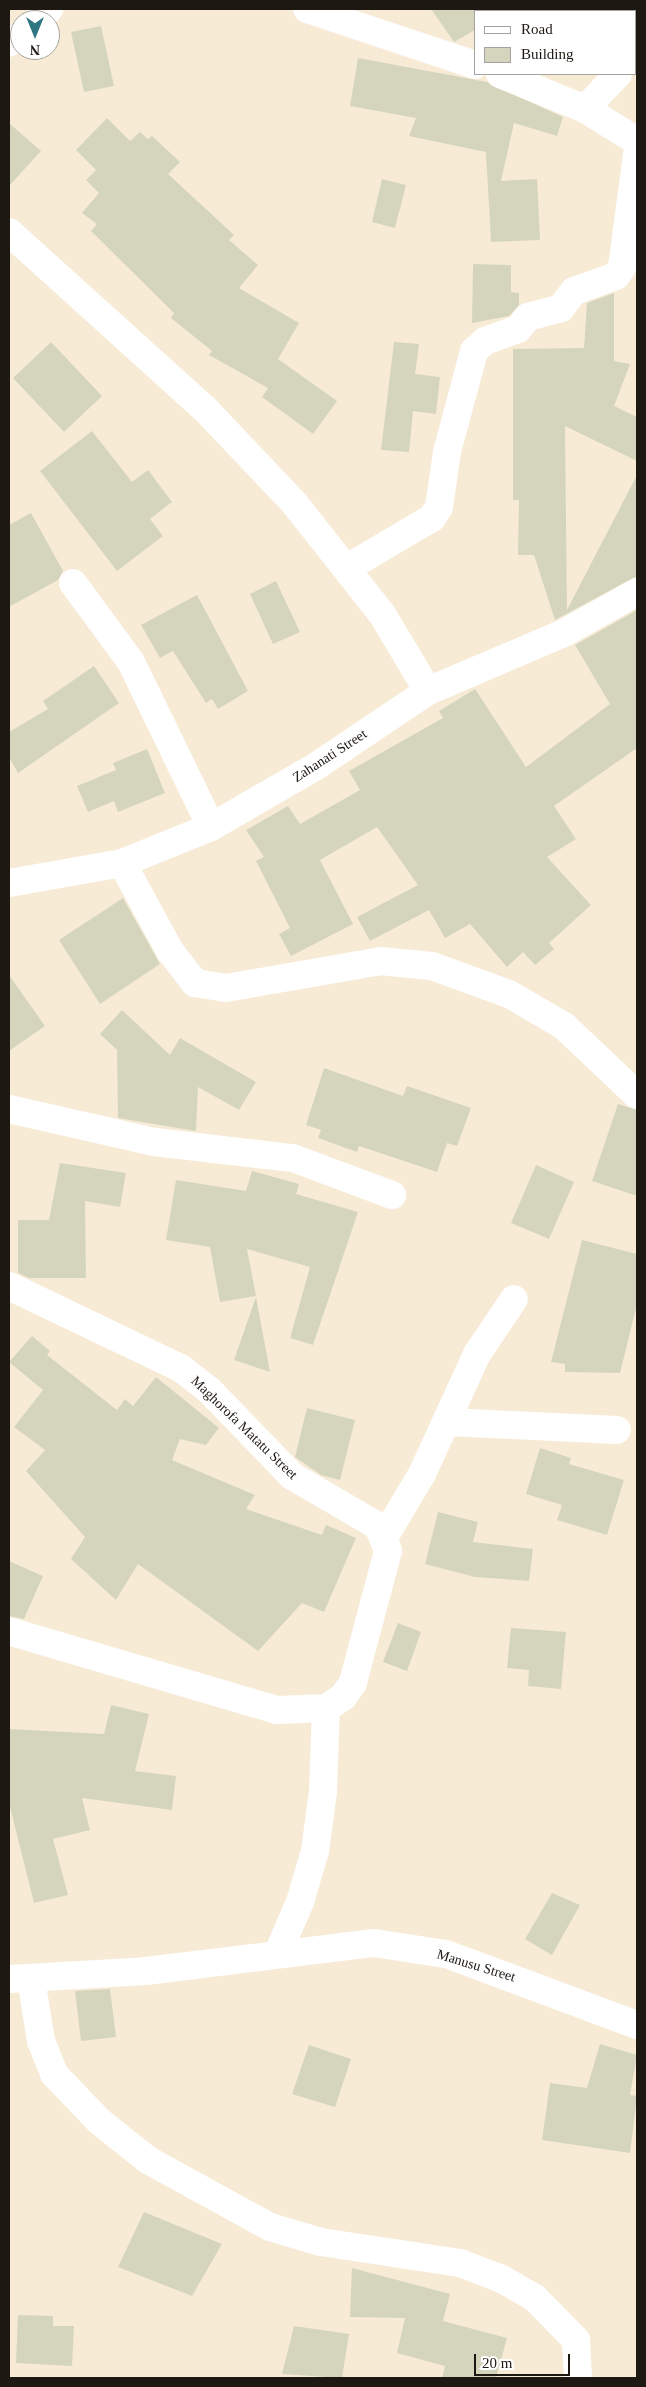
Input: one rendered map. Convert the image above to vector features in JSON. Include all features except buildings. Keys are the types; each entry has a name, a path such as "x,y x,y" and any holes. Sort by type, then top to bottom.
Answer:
{"street":[{"path":"307,9 473,64"},
{"path":"502,75 585,109 637,141"},
{"path":"585,109 617,75"},
{"path":"347,568 432,518 439,507 446,460 474,351 485,341 518,329 528,317 561,308 574,290 616,276 622,267 637,154"},
{"path":"9,232 204,409 295,504 382,614 428,691"},
{"path":"73,583 130,662 211,827"},
{"name":"Zahanati Street","path":"9,882 122,863 211,827 315,767 428,691 564,633 637,592"},
{"path":"122,863 170,951 195,983 226,988 380,961 432,966 509,994 564,1026 637,1095"},
{"path":"9,1109 154,1142 293,1158 392,1195"},
{"name":"Maghorofa Matatu Street","path":"9,1286 182,1369 209,1390 292,1476 370,1519 385,1536"},
{"path":"9,1632 277,1710 326,1708 343,1697 353,1683 386,1568 385,1536 448,1422 477,1354 514,1299"},
{"path":"448,1422 617,1430"},
{"path":"278,1953 300,1902 314,1851 323,1792 326,1708"},
{"name":"Manusu Street","path":"20,1979 146,1971 278,1953 374,1944 446,1954 637,2026"},
{"path":"20,1979 54,2074 99,2121 148,2160 270,2228 321,2242 460,2263 502,2279 535,2298 576,2340 578,2378"}]}
